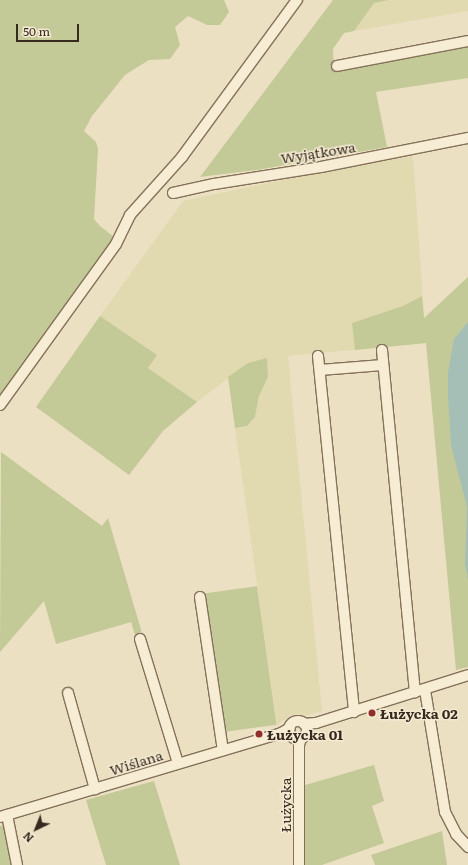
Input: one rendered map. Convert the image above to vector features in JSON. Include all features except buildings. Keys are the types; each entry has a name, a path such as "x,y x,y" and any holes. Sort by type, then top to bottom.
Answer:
{"street":[{"path":"0,405 116,244 130,215 182,157 297,0"},
{"path":"337,66 468,41"},
{"name":"Wyjątkowa","path":"173,193 214,184 321,167 468,138"},
{"path":"382,350 420,691 445,812 456,834 468,847"},
{"path":"318,356 354,712"},
{"path":"320,370 383,365"},
{"path":"200,597 224,750"},
{"path":"144,640 181,762"},
{"name":"Wiślana","path":"4,816 181,762 224,750 296,734 316,723 468,676"},
{"path":"68,693 95,789"},
{"name":"Łużycka","path":"296,734 299,865"},
{"path":"4,816 17,865"}],"shaded area":[{"path":"389,0 468,0 468,11 354,31 374,3"},
{"path":"413,156 426,343 288,356 322,711 308,715 293,714 277,725 235,428 247,426 255,417 259,396 268,377 267,359 248,363 197,402 148,368 156,355 100,316 183,201 325,171"}],"green space":[{"path":"0,0 224,0 229,12 220,25 207,25 188,16 175,27 180,45 170,59 149,60 125,75 92,116 84,131 96,142 98,149 94,219 114,237 0,400"},
{"path":"333,0 389,0 374,3 354,31 344,33 333,49 334,69 468,44 468,78 376,92 387,147 257,170 200,177"},
{"path":"468,277 468,667 456,670 426,343 355,350 352,323 403,306 422,296 424,318"},
{"path":"100,316 157,355 148,368 197,402 163,431 129,475 36,407"},
{"path":"267,358 268,377 259,396 255,417 247,426 235,428 228,377 248,363"},
{"path":"1,452 102,526 108,518 142,633 135,635 131,622 56,644 44,601 0,652"},
{"path":"257,586 276,725 222,732 203,594"},
{"path":"374,765 384,801 372,806 384,843 322,865 302,865 302,786"},
{"path":"154,781 180,865 106,865 86,800"},
{"path":"5,825 13,865 0,865 0,826"},
{"path":"442,831 447,865 375,865 371,855"}],"water":[{"path":"468,322 468,580 465,565 467,507 451,445 448,373 454,339"}],"place":[{"name":"Łużycka 02","path":"372,713"},
{"name":"Łużycka 01","path":"259,734"}]}
